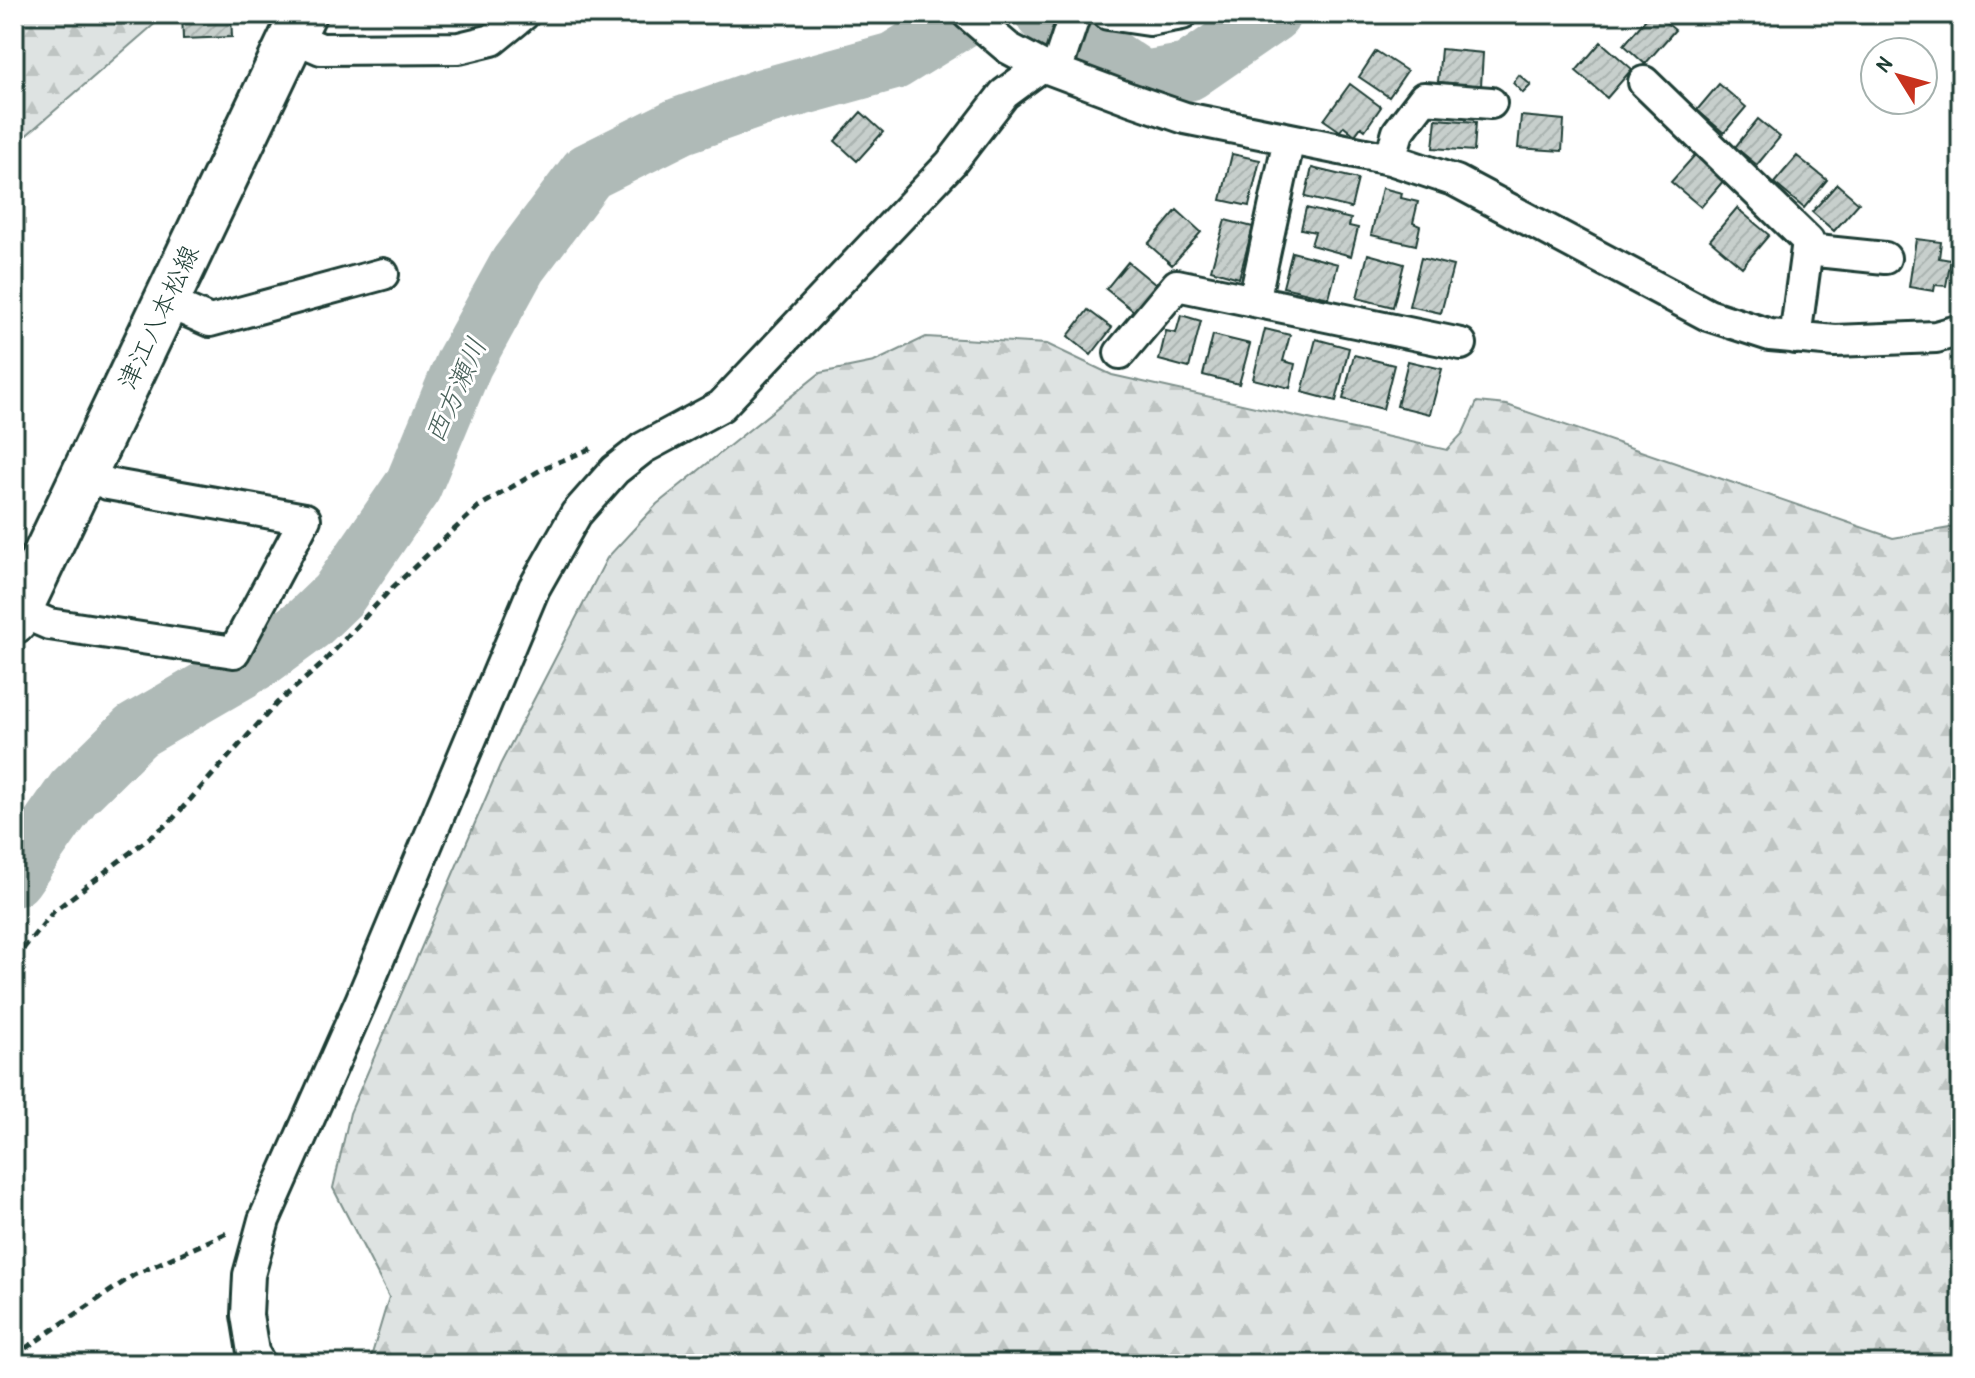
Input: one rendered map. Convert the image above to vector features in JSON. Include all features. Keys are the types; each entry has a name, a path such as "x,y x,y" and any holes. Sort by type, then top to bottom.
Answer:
{"main road":[{"name":"津江八本松線","path":"17,616 297,25"}],"street":[{"path":"297,25 321,49 459,48 492,40 524,14"},
{"path":"260,1364 253,1352 247,1315 249,1275 264,1220 361,1001 534,588 576,514 615,470 633,455 721,406 951,163 1004,94 1049,68 1075,14"},
{"path":"1108,14 1149,20 1182,14"},
{"path":"970,17 1008,48 1049,68 1185,118 1390,159 1456,181 1708,315 1770,335 1835,341 1936,337 1961,330"},
{"path":"1644,82 1808,241 1795,338"},
{"path":"1390,159 1398,132 1424,98 1491,103"},
{"path":"1254,301 1289,139"},
{"path":"1807,250 1885,258"},
{"path":"165,301 210,321 383,274"},
{"path":"1120,353 1177,285 1461,344"},
{"path":"17,616 49,624 234,652 305,519 108,484 86,475"}],"path":[{"path":"14,960 54,911 170,822 277,703 320,666 389,591 478,507 544,468 594,447"},
{"path":"14,1356 134,1275 212,1239 264,1220"}],"green space":[{"path":"14,14 166,14 14,146"},
{"path":"926,337 1047,344 1112,375 1447,450 1463,433 1477,402 1507,405 1893,538 1961,526 1961,1364 369,1364 389,1297 333,1188 350,1113 500,765 607,558 657,504 820,373 874,362"}],"building":[{"path":"114,14 176,14 176,22 115,24"},
{"path":"182,14 231,14 232,37 183,39"},
{"path":"1650,14 1656,14 1675,30 1645,64 1624,45"},
{"path":"1601,42 1632,69 1607,98 1576,71"},
{"path":"1441,49 1483,53 1481,86 1438,82"},
{"path":"1376,51 1407,71 1389,97 1359,77"},
{"path":"1519,75 1531,85 1523,93 1513,83"},
{"path":"1350,84 1381,107 1365,130 1361,127 1355,135 1344,126 1340,131 1324,120"},
{"path":"1719,84 1746,107 1724,133 1697,110"},
{"path":"861,112 883,132 857,161 835,141"},
{"path":"1521,116 1564,120 1562,151 1518,148"},
{"path":"1436,119 1476,122 1474,151 1433,148"},
{"path":"1758,119 1780,137 1757,165 1735,147"},
{"path":"1232,154 1260,160 1249,206 1221,200"},
{"path":"1695,155 1724,180 1701,207 1671,182"},
{"path":"1797,156 1827,180 1804,208 1774,183"},
{"path":"1312,168 1358,179 1351,208 1305,197"},
{"path":"1837,184 1859,203 1834,231 1812,212"},
{"path":"1382,188 1402,193 1401,198 1418,202 1413,223 1420,226 1416,245 1371,235"},
{"path":"1306,208 1351,219 1349,226 1358,228 1351,256 1311,245 1315,232 1301,229"},
{"path":"1737,208 1769,235 1742,267 1710,240"},
{"path":"1177,210 1201,232 1172,265 1148,244"},
{"path":"1225,220 1253,227 1239,278 1211,270"},
{"path":"1916,239 1941,242 1939,258 1951,260 1946,286 1935,285 1934,291 1909,287"},
{"path":"1292,252 1338,264 1329,298 1283,287"},
{"path":"1368,254 1404,264 1393,307 1357,298"},
{"path":"1421,258 1453,266 1441,313 1409,306"},
{"path":"1128,262 1156,285 1135,312 1106,289"},
{"path":"1088,310 1112,328 1091,355 1068,336"},
{"path":"1181,315 1201,321 1189,368 1159,360 1166,331 1176,333"},
{"path":"1265,329 1290,335 1283,361 1295,364 1290,388 1253,379"},
{"path":"1213,335 1250,344 1239,384 1203,375"},
{"path":"1316,339 1349,348 1336,401 1302,392"},
{"path":"1354,355 1394,365 1383,409 1343,399"},
{"path":"1408,361 1442,369 1430,414 1397,406"}],"waterway":[{"name":"西方瀬川","path":"14,878 74,792 136,731 260,659 309,623 338,595 413,486 464,363 518,265 588,172 680,126 760,98 894,61 970,14"},
{"name":"西方瀬川","path":"1044,14 1143,80 1188,72 1272,14"}]}
